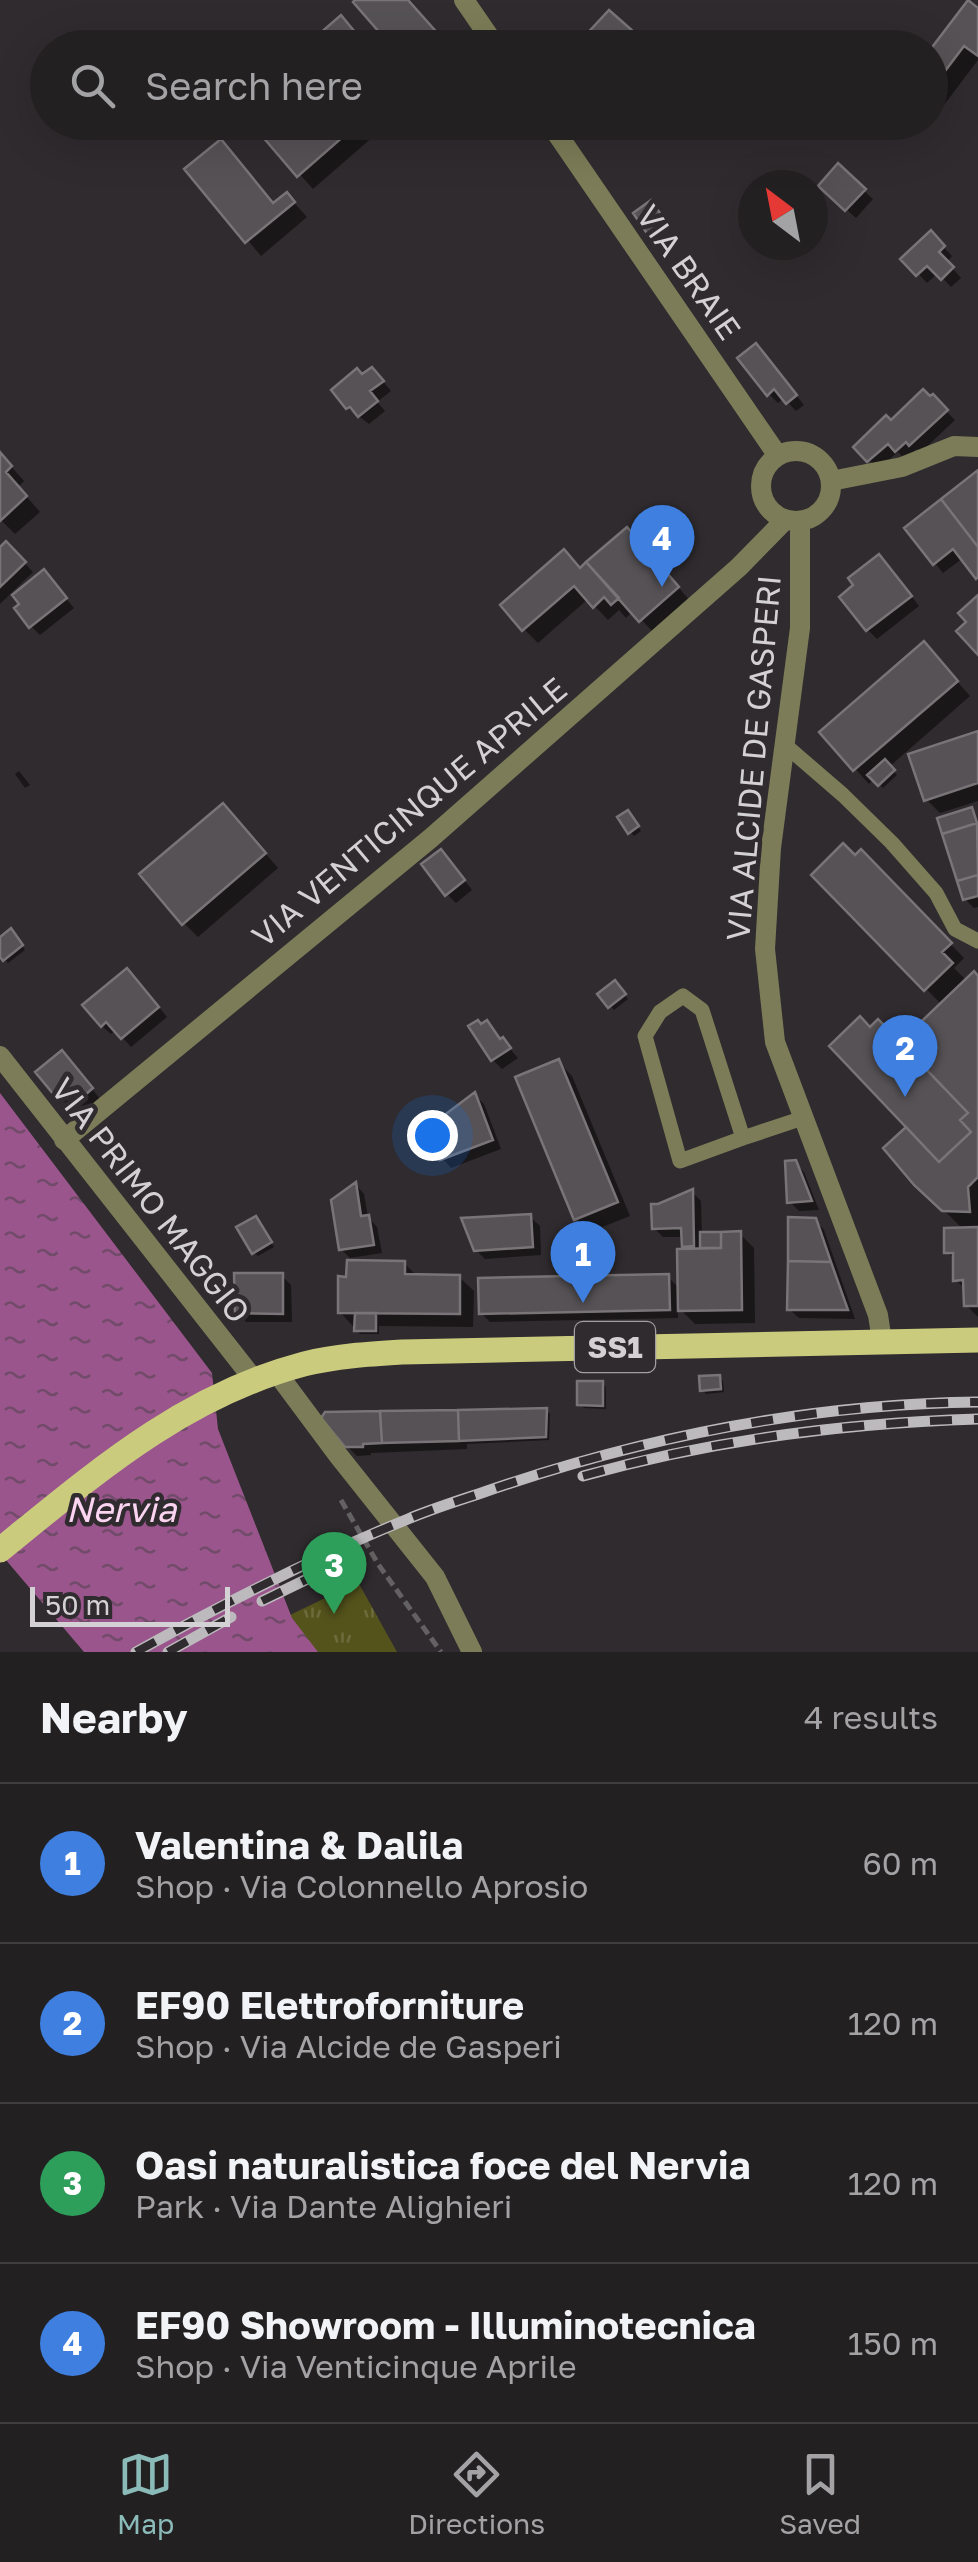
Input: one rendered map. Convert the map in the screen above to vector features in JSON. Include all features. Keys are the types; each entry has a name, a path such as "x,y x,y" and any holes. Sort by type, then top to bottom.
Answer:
{"main road":[{"name":"SS1","path":"0,1550 110,1461 155,1430 202,1403 306,1364 403,1352 978,1340"}],"street":[{"path":"472,3 487,30"},
{"name":"VIA BRAIE","path":"561,140 778,456"},
{"path":"831,482 902,467 954,446 978,447"},
{"path":"794,451 812,454 825,466 831,482 828,500 817,514 792,521 768,508 761,490 764,471 778,456 794,451"},
{"name":"VIA VENTICINQUE APRILE","path":"64,1140 431,838 792,521"},
{"name":"VIA ALCIDE DE GASPERI","path":"792,521 800,628 772,848 765,949 775,1042 878,1315 882,1341"},
{"name":"VIA PRIMO MAGGIO","path":"0,1056 258,1380 338,1455 435,1577 472,1652"}],"lane":[{"path":"785,745 892,843 936,892 954,929 978,941"},
{"path":"743,1138 702,1010 683,996 660,1012 646,1036 680,1161 804,1118"}],"path":[{"path":"352,1519 378,1564 441,1652"}],"green space":[{"path":"358,1582 397,1652 214,1652"}],"water":[{"name":"Nervia","path":"0,1093 212,1373 218,1429 292,1618 318,1652 84,1652 0,1553"}],"building":[{"path":"408,0 435,30 377,30 353,2"},
{"path":"968,0 978,8 978,56 964,46 948,67 945,30"},
{"path":"609,10 632,30 590,30"},
{"path":"341,15 353,30 324,30"},
{"path":"222,140 273,203 287,192 295,202 245,243 184,169"},
{"path":"265,140 339,140 297,177"},
{"path":"838,163 866,189 845,211 828,195 828,174"},
{"path":"651,200 666,222 648,235 633,213"},
{"path":"931,230 945,246 939,252 954,267 941,280 927,266 916,276 900,259"},
{"path":"756,343 797,395 786,404 774,389 767,396 737,358"},
{"path":"372,367 384,381 370,391 378,401 358,417 331,390 357,368 362,374"},
{"path":"923,389 948,410 909,446 906,442 895,452 888,444 867,462 853,447 886,415 891,420"},
{"path":"0,452 12,466 6,472 27,496 0,521"},
{"path":"978,470 978,547 941,499"},
{"path":"941,499 978,547 976,579 953,549 933,565 904,528"},
{"path":"627,527 679,587 639,622 586,562"},
{"path":"6,541 26,562 0,587 0,547"},
{"path":"564,549 580,568 586,562 619,598 611,605 604,597 593,608 574,586 522,631 500,605"},
{"path":"879,554 912,596 866,631 839,597 853,585 848,578"},
{"path":"44,569 67,598 29,628 14,608 19,604 12,595"},
{"path":"978,595 978,655 956,631 966,622 958,613"},
{"path":"924,641 958,681 853,771 819,732"},
{"path":"978,731 978,783 924,801 908,754"},
{"path":"885,759 895,770 878,786 867,775"},
{"path":"223,803 266,853 182,925 139,874"},
{"path":"972,807 977,823 942,834 937,818"},
{"path":"628,810 639,826 628,834 617,817"},
{"path":"977,823 978,875 957,881 942,834"},
{"path":"843,843 855,855 861,849 952,943 942,952 953,963 924,991 811,875"},
{"path":"441,849 465,880 445,896 421,864"},
{"path":"978,875 978,896 963,900 957,881"},
{"path":"11,928 23,945 3,961 0,937"},
{"path":"127,968 159,1007 121,1039 106,1022 101,1027 82,1005"},
{"path":"974,971 978,976 978,1177 968,1187 970,1212 942,1211 883,1148 906,1127 939,1162 971,1132 960,1120 968,1113 900,1042"},
{"path":"615,980 626,994 608,1008 597,994"},
{"path":"860,1016 870,1027 878,1019 968,1113 960,1120 971,1132 939,1162 829,1046"},
{"path":"478,1020 481,1024 487,1020 511,1048 491,1061 468,1026"},
{"path":"62,1050 93,1088 76,1103 68,1094 59,1101 35,1072"},
{"path":"559,1059 618,1202 574,1220 515,1077"},
{"path":"475,1092 493,1140 440,1160 430,1126"},
{"path":"796,1160 812,1201 787,1203 785,1161"},
{"path":"356,1182 361,1216 369,1215 374,1245 339,1250 331,1200"},
{"path":"693,1189 694,1246 682,1247 681,1228 652,1229 651,1204"},
{"path":"531,1214 533,1247 474,1251 461,1218"},
{"path":"256,1216 272,1242 252,1254 236,1227"},
{"path":"788,1217 816,1218 831,1262 788,1261"},
{"path":"978,1227 978,1306 964,1306 963,1280 953,1281 953,1253 944,1253 944,1228"},
{"path":"741,1231 742,1310 678,1311 677,1249 721,1248 721,1232"},
{"path":"700,1232 721,1232 721,1248 700,1248"},
{"path":"347,1260 405,1261 405,1274 460,1275 460,1314 338,1313 338,1276 346,1277"},
{"path":"788,1261 831,1262 848,1310 787,1310"},
{"path":"234,1273 283,1273 283,1314 235,1313"},
{"path":"669,1274 670,1310 479,1314 478,1278"},
{"path":"355,1313 376,1313 376,1331 354,1331"},
{"path":"720,1375 721,1389 700,1391 699,1376"},
{"path":"577,1381 603,1381 603,1406 577,1405"},
{"path":"547,1408 546,1437 459,1441 458,1410"},
{"path":"458,1410 459,1441 382,1443 380,1411"},
{"path":"380,1411 382,1443 363,1447 345,1447 321,1418 325,1412"}],"railway":[{"path":"136,1652 270,1581 373,1534 546,1472 729,1427 853,1409 978,1402"},
{"path":"583,1476 730,1443 878,1425 978,1419"},
{"path":"262,1601 330,1568"},
{"path":"168,1652 231,1617"}],"place":[{"name":"EF90 Showroom - Illuminotecnica","path":"662,587"},
{"name":"EF90 Elettroforniture","path":"905,1097"},
{"name":"Valentina & Dalila","path":"583,1303"},
{"name":"Oasi naturalistica foce del Nervia","path":"334,1614"}]}
